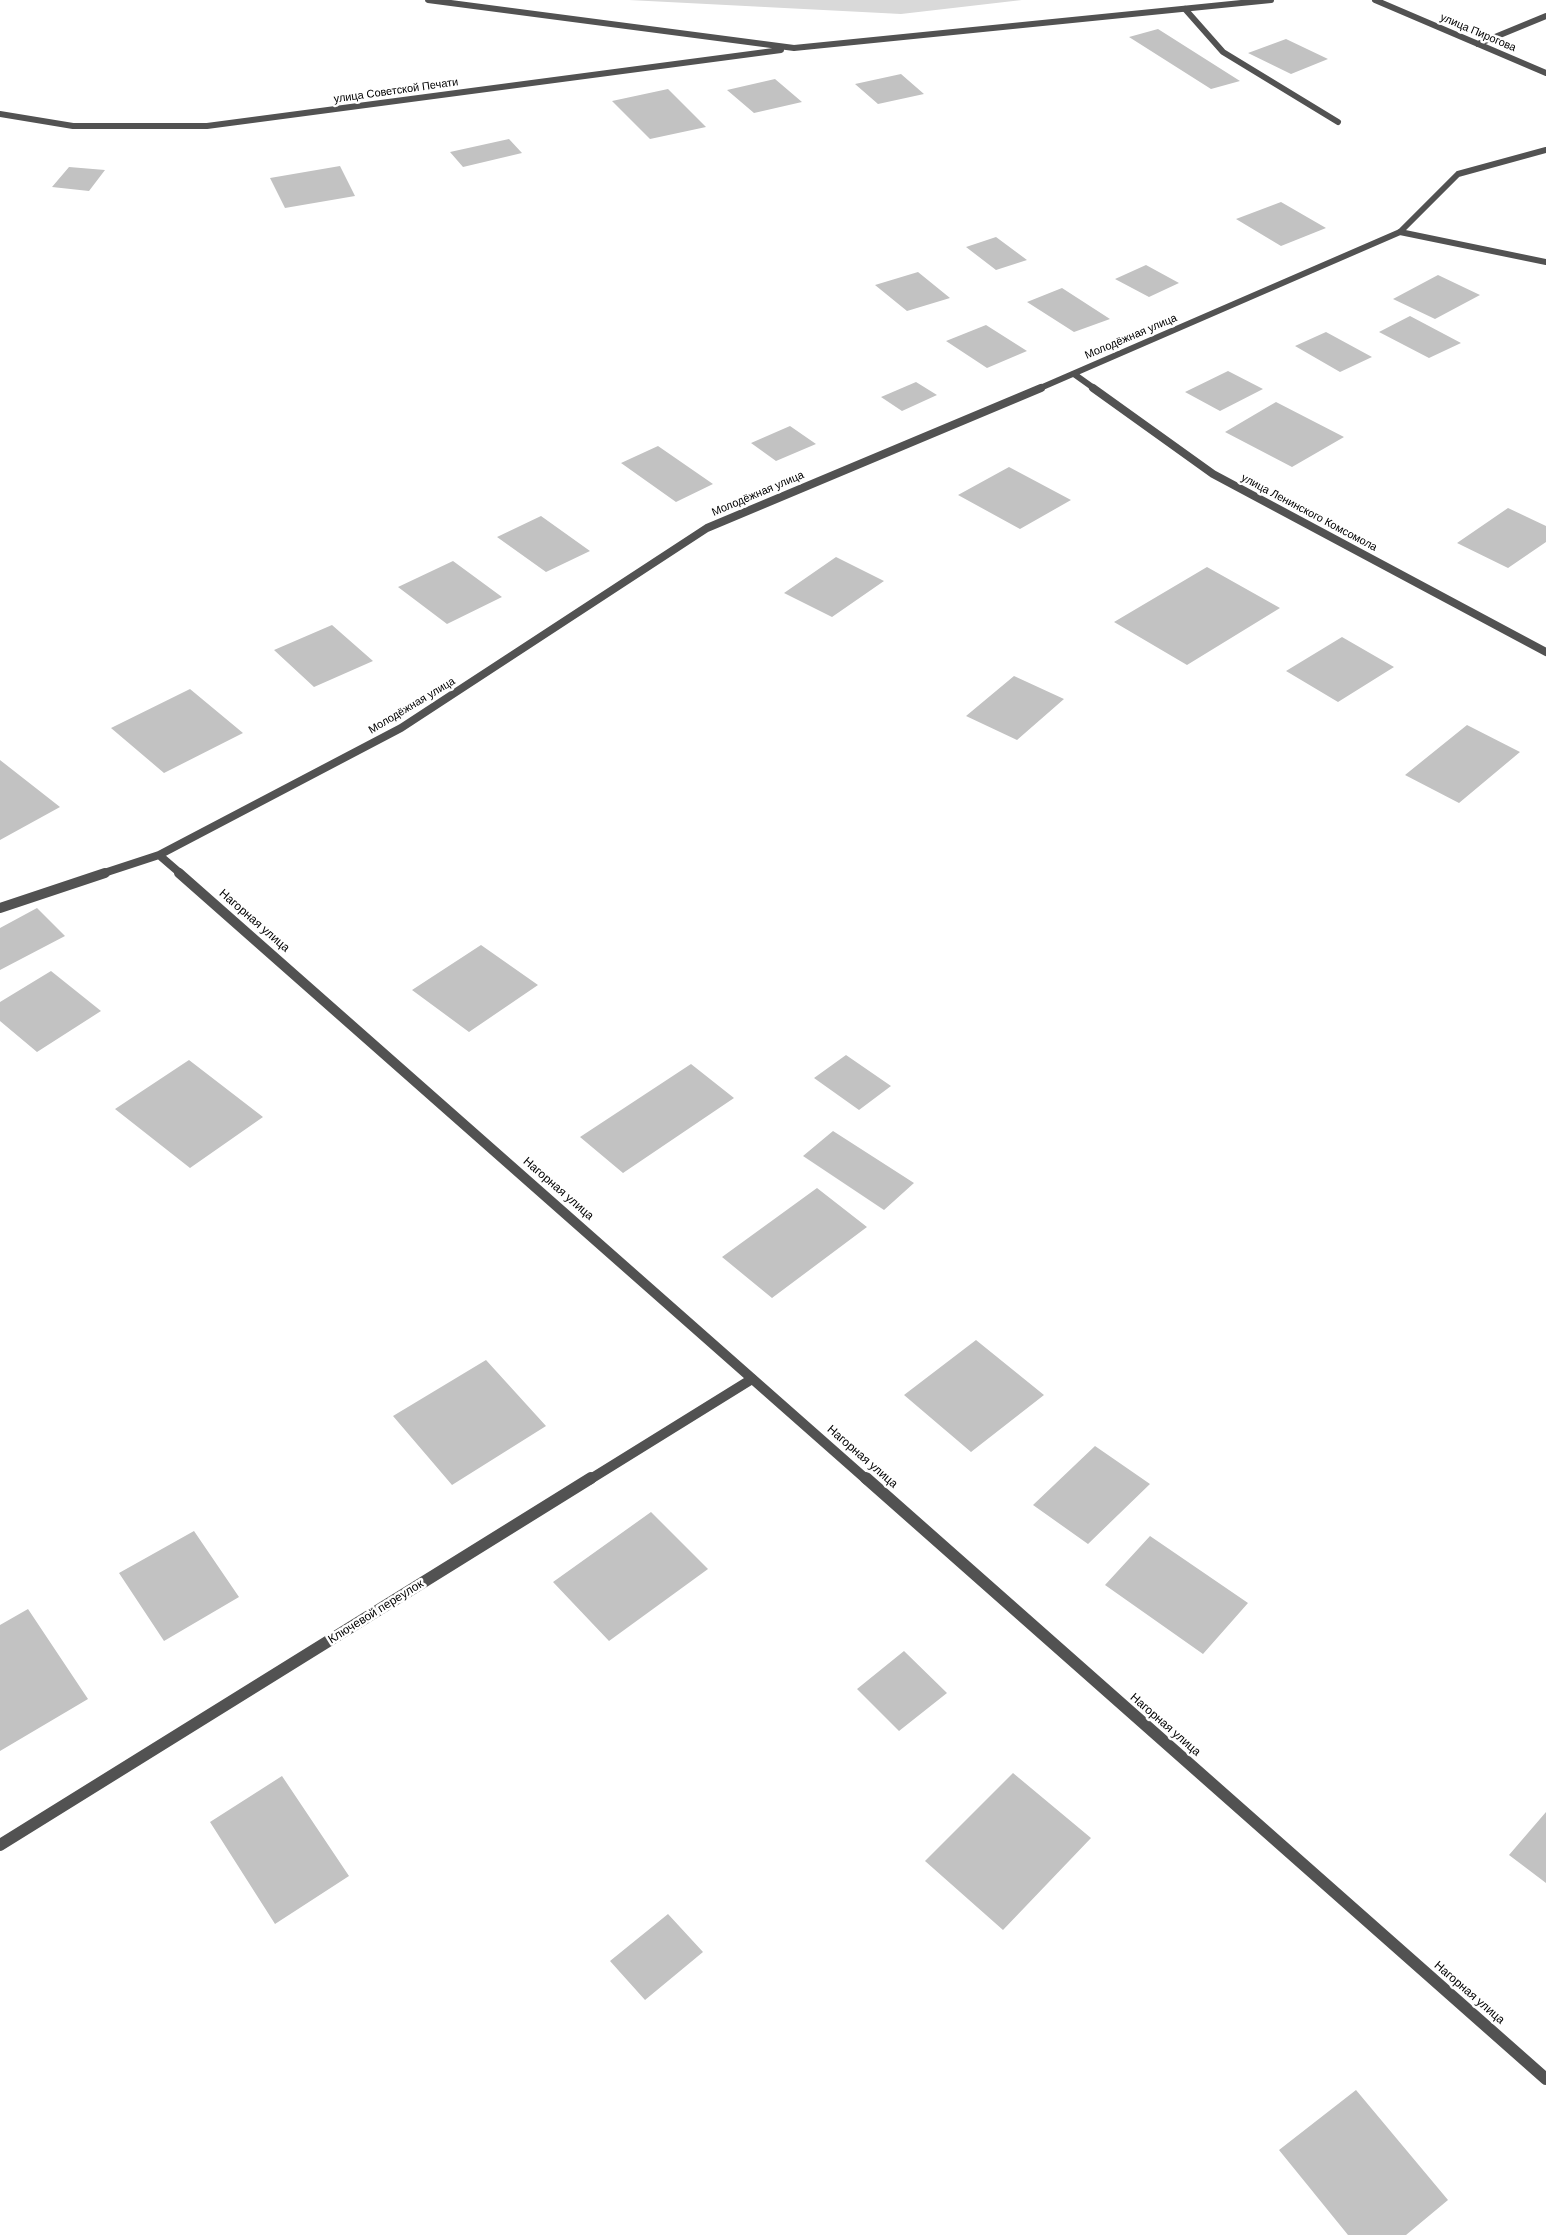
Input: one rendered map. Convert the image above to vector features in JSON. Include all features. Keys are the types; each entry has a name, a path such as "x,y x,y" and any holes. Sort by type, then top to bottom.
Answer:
{"street":[{"path":"428,0 794,48 1271,0"},
{"name":"улица Пирогова","path":"1375,0 1546,73"},
{"path":"1185,9 1223,52 1338,122"},
{"path":"1478,44 1546,16"},
{"name":"улица Советской Печати","path":"0,114 73,126 207,126 794,48"},
{"name":"Молодёжная улица","path":"0,908 159,855 402,728 707,528 1074,374 1400,232 1458,174 1546,150"},
{"path":"1400,232 1546,262"},
{"name":"улица Ленинского Комсомола","path":"1074,374 1213,474 1546,652"},
{"name":"Нагорная улица","path":"159,855 1546,2079"},
{"name":"Ключевой переулок","path":"0,1845 752,1379"}],"shaded area":[{"path":"629,0 1022,0 901,14"}],"building":[{"path":"1158,29 1240,81 1211,89 1129,37"},
{"path":"1286,39 1328,59 1291,74 1248,53"},
{"path":"901,74 924,94 878,104 855,84"},
{"path":"775,79 802,102 754,113 727,90"},
{"path":"668,89 706,127 650,139 612,101"},
{"path":"509,139 522,153 463,167 450,152"},
{"path":"340,166 355,196 285,208 270,178"},
{"path":"69,167 105,170 89,191 52,187"},
{"path":"1281,202 1326,228 1281,246 1236,219"},
{"path":"996,237 1027,260 996,270 966,247"},
{"path":"1146,265 1179,283 1149,297 1115,279"},
{"path":"918,272 950,298 907,311 875,285"},
{"path":"1438,275 1480,295 1435,319 1393,299"},
{"path":"1062,288 1110,319 1074,332 1027,302"},
{"path":"1410,316 1461,343 1429,358 1379,332"},
{"path":"986,325 1027,351 987,368 946,341"},
{"path":"1326,332 1372,357 1340,372 1295,346"},
{"path":"1228,371 1263,389 1220,411 1185,392"},
{"path":"916,382 937,395 902,411 881,397"},
{"path":"1276,402 1344,437 1292,467 1225,432"},
{"path":"790,426 816,444 776,461 751,443"},
{"path":"658,446 713,484 676,502 621,463"},
{"path":"1009,467 1071,500 1020,529 958,495"},
{"path":"1508,508 1546,526 1546,542 1508,568 1457,543"},
{"path":"541,516 590,551 546,572 497,537"},
{"path":"836,557 884,581 832,617 784,593"},
{"path":"453,561 502,597 447,624 398,587"},
{"path":"1207,567 1280,608 1187,665 1114,622"},
{"path":"332,625 373,661 314,687 274,650"},
{"path":"1342,637 1394,667 1338,702 1286,671"},
{"path":"1014,676 1064,699 1017,740 966,716"},
{"path":"190,689 243,733 164,773 111,728"},
{"path":"1467,725 1520,752 1459,803 1405,775"},
{"path":"0,760 60,807 0,840"},
{"path":"37,908 65,936 0,970 0,928"},
{"path":"481,945 538,985 469,1032 412,990"},
{"path":"51,971 101,1011 37,1052 0,1021 0,1002"},
{"path":"846,1055 891,1086 859,1110 814,1078"},
{"path":"189,1060 263,1117 190,1168 115,1109"},
{"path":"691,1064 734,1098 623,1173 580,1137"},
{"path":"833,1131 914,1183 884,1210 803,1156"},
{"path":"817,1188 867,1227 772,1298 722,1257"},
{"path":"976,1340 1044,1395 971,1452 904,1395"},
{"path":"486,1360 546,1426 452,1485 393,1416"},
{"path":"1095,1446 1150,1484 1088,1544 1033,1505"},
{"path":"651,1512 708,1569 609,1641 553,1582"},
{"path":"194,1531 239,1597 164,1641 119,1573"},
{"path":"1150,1536 1248,1603 1203,1654 1105,1585"},
{"path":"28,1609 88,1699 0,1751 0,1625"},
{"path":"904,1651 947,1693 899,1731 857,1689"},
{"path":"1013,1773 1091,1838 1003,1930 925,1861"},
{"path":"282,1776 349,1876 275,1924 210,1822"},
{"path":"1546,1812 1546,1883 1509,1855"},
{"path":"668,1914 703,1952 645,2000 610,1961"},
{"path":"1356,2090 1448,2200 1406,2235 1348,2235 1279,2150"}]}
